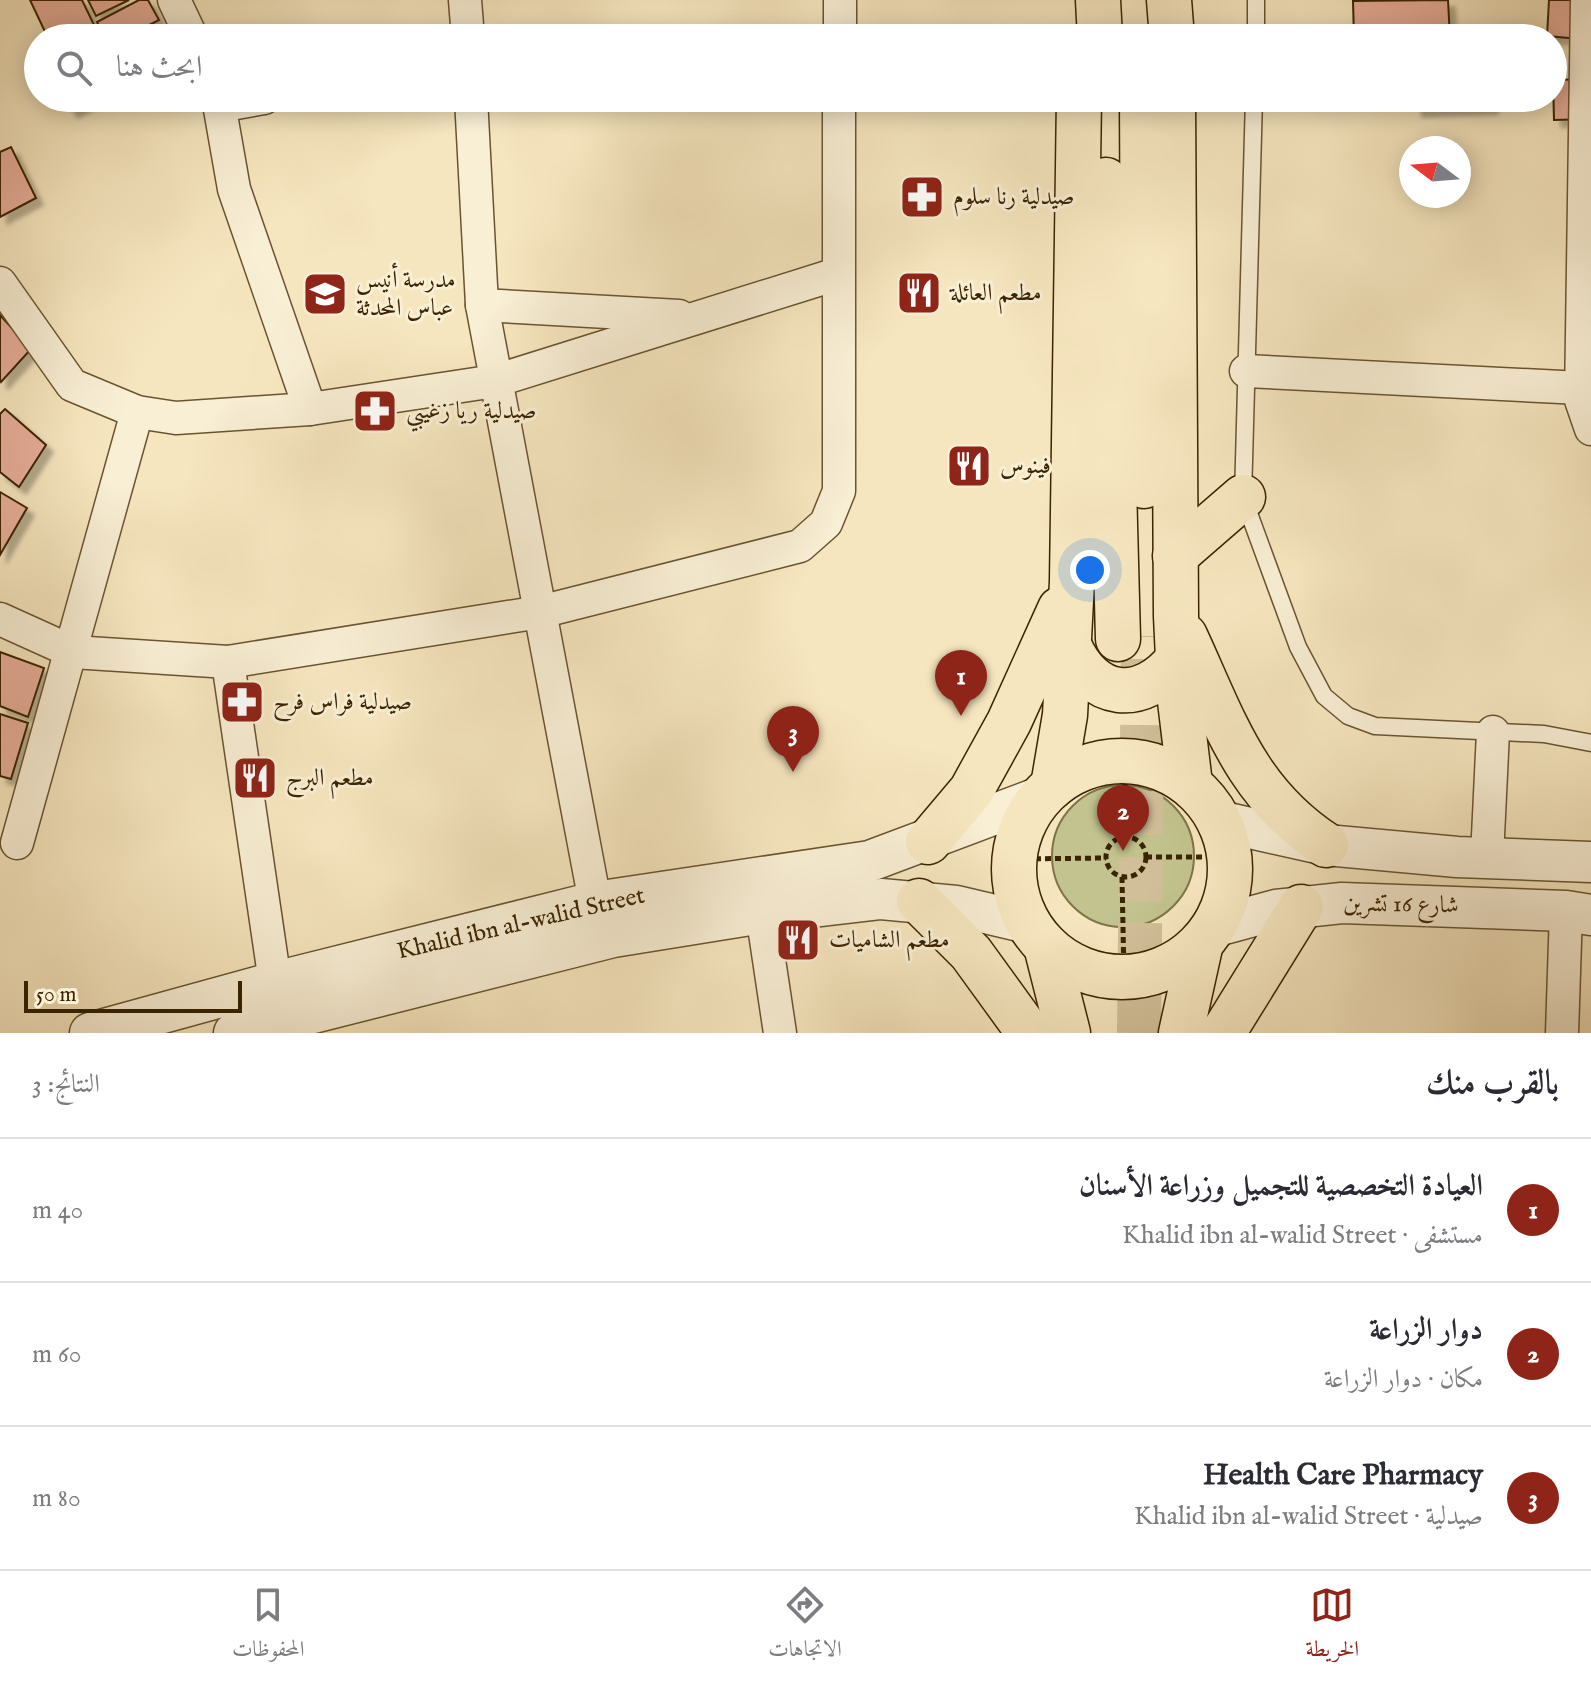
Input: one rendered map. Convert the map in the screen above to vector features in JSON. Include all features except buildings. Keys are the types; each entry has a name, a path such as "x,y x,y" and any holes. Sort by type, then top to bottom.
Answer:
{"main road":[{"path":"1080,24 1081,0"},
{"path":"1098,0 1099,24"},
{"path":"1147,24 1149,0"},
{"path":"1169,0 1171,24"},
{"path":"1068,1033 1037,934 1016,887 1015,859 1024,825 1048,791 1065,715 1072,581 1079,112"},
{"path":"1069,645 1078,667 1096,683 1118,691 1142,689 1163,678 1154,638 1104,112"},
{"path":"1142,112 1154,638 1190,784 1224,839 1227,893 1207,935 1181,1033"},
{"path":"1173,112 1175,556 1154,638 1278,808 1326,845"},
{"path":"1175,556 1243,497"},
{"path":"928,842 971,791 1002,736 1072,581"},
{"path":"1048,791 1087,767 1125,761 1148,764 1190,784"},
{"path":"919,901 971,953 1029,1033"},
{"path":"1223,1033 1301,907"},
{"path":"1037,934 1069,963 1095,974 1124,977 1166,967 1207,935"}],"street":[{"path":"174,0 185,24"},
{"path":"465,0 467,24"},
{"path":"840,0 840,24"},
{"path":"1587,0 1581,400 1591,429"},
{"path":"220,112 234,189 310,409"},
{"path":"472,112 482,305 595,902"},
{"path":"0,619 73,652 228,662 540,612 800,546 826,523 839,491 839,112"},
{"path":"0,283 72,385 137,412 176,418 215,418 310,409 495,381 837,274"},
{"path":"482,305 698,317"},
{"path":"1246,371 1581,388"},
{"path":"17,843 73,652 137,412"},
{"path":"228,662 275,982"},
{"path":"1487,857 1493,732"},
{"name":"Khalid ibn al-walid Street","path":"90,1033 275,982 595,902 870,861 928,842 1048,791"},
{"name":"شارع 16 تشرين","path":"1224,839 1591,862"},
{"path":"234,1033 613,937 762,913 881,899 919,901 1037,934"},
{"name":"شارع 16 تشرين","path":"1207,935 1276,910 1356,903 1578,913"},
{"path":"762,913 780,1033"},
{"path":"1562,1033 1578,913"}],"lane":[{"path":"1256,0 1256,24"},
{"path":"1254,112 1243,497 1298,647 1324,696 1348,716 1375,726 1544,734 1591,743"}],"path":[{"path":"1125,761 1125,837"},
{"path":"1122,877 1141,870 1146,857 1142,845 1125,837"},
{"path":"1122,877 1111,870 1106,858 1109,846 1125,837"},
{"path":"1146,857 1224,839"},
{"path":"1015,859 1106,858"},
{"path":"1122,877 1124,977"}],"green space":[{"path":"1123,785 1150,790 1173,806 1189,829 1194,856 1189,883 1173,906 1150,922 1123,927 1096,922 1073,906 1057,883 1052,856 1057,829 1073,806 1096,790"}],"tunnel":[{"path":"1139,1033 1143,636"}],"place":[{"name":"صيدلية رنا سلوم","path":"922,197"},
{"name":"مطعم العائلة","path":"919,293"},
{"name":"مدرسة أنيس عباس المحدثة","path":"325,294"},
{"name":"صيدلية ريا زغيبي","path":"375,411"},
{"name":"فينوس","path":"969,466"},
{"name":"صيدلية فراس فرح","path":"242,702"},
{"name":"العيادة التخصصية للتجميل وزراعة الأسنان","path":"961,716"},
{"name":"Health Care Pharmacy","path":"793,772"},
{"name":"مطعم البرج","path":"255,778"},
{"name":"دوار الزراعة","path":"1123,851"},
{"name":"مطعم الشاميات","path":"798,940"}]}
